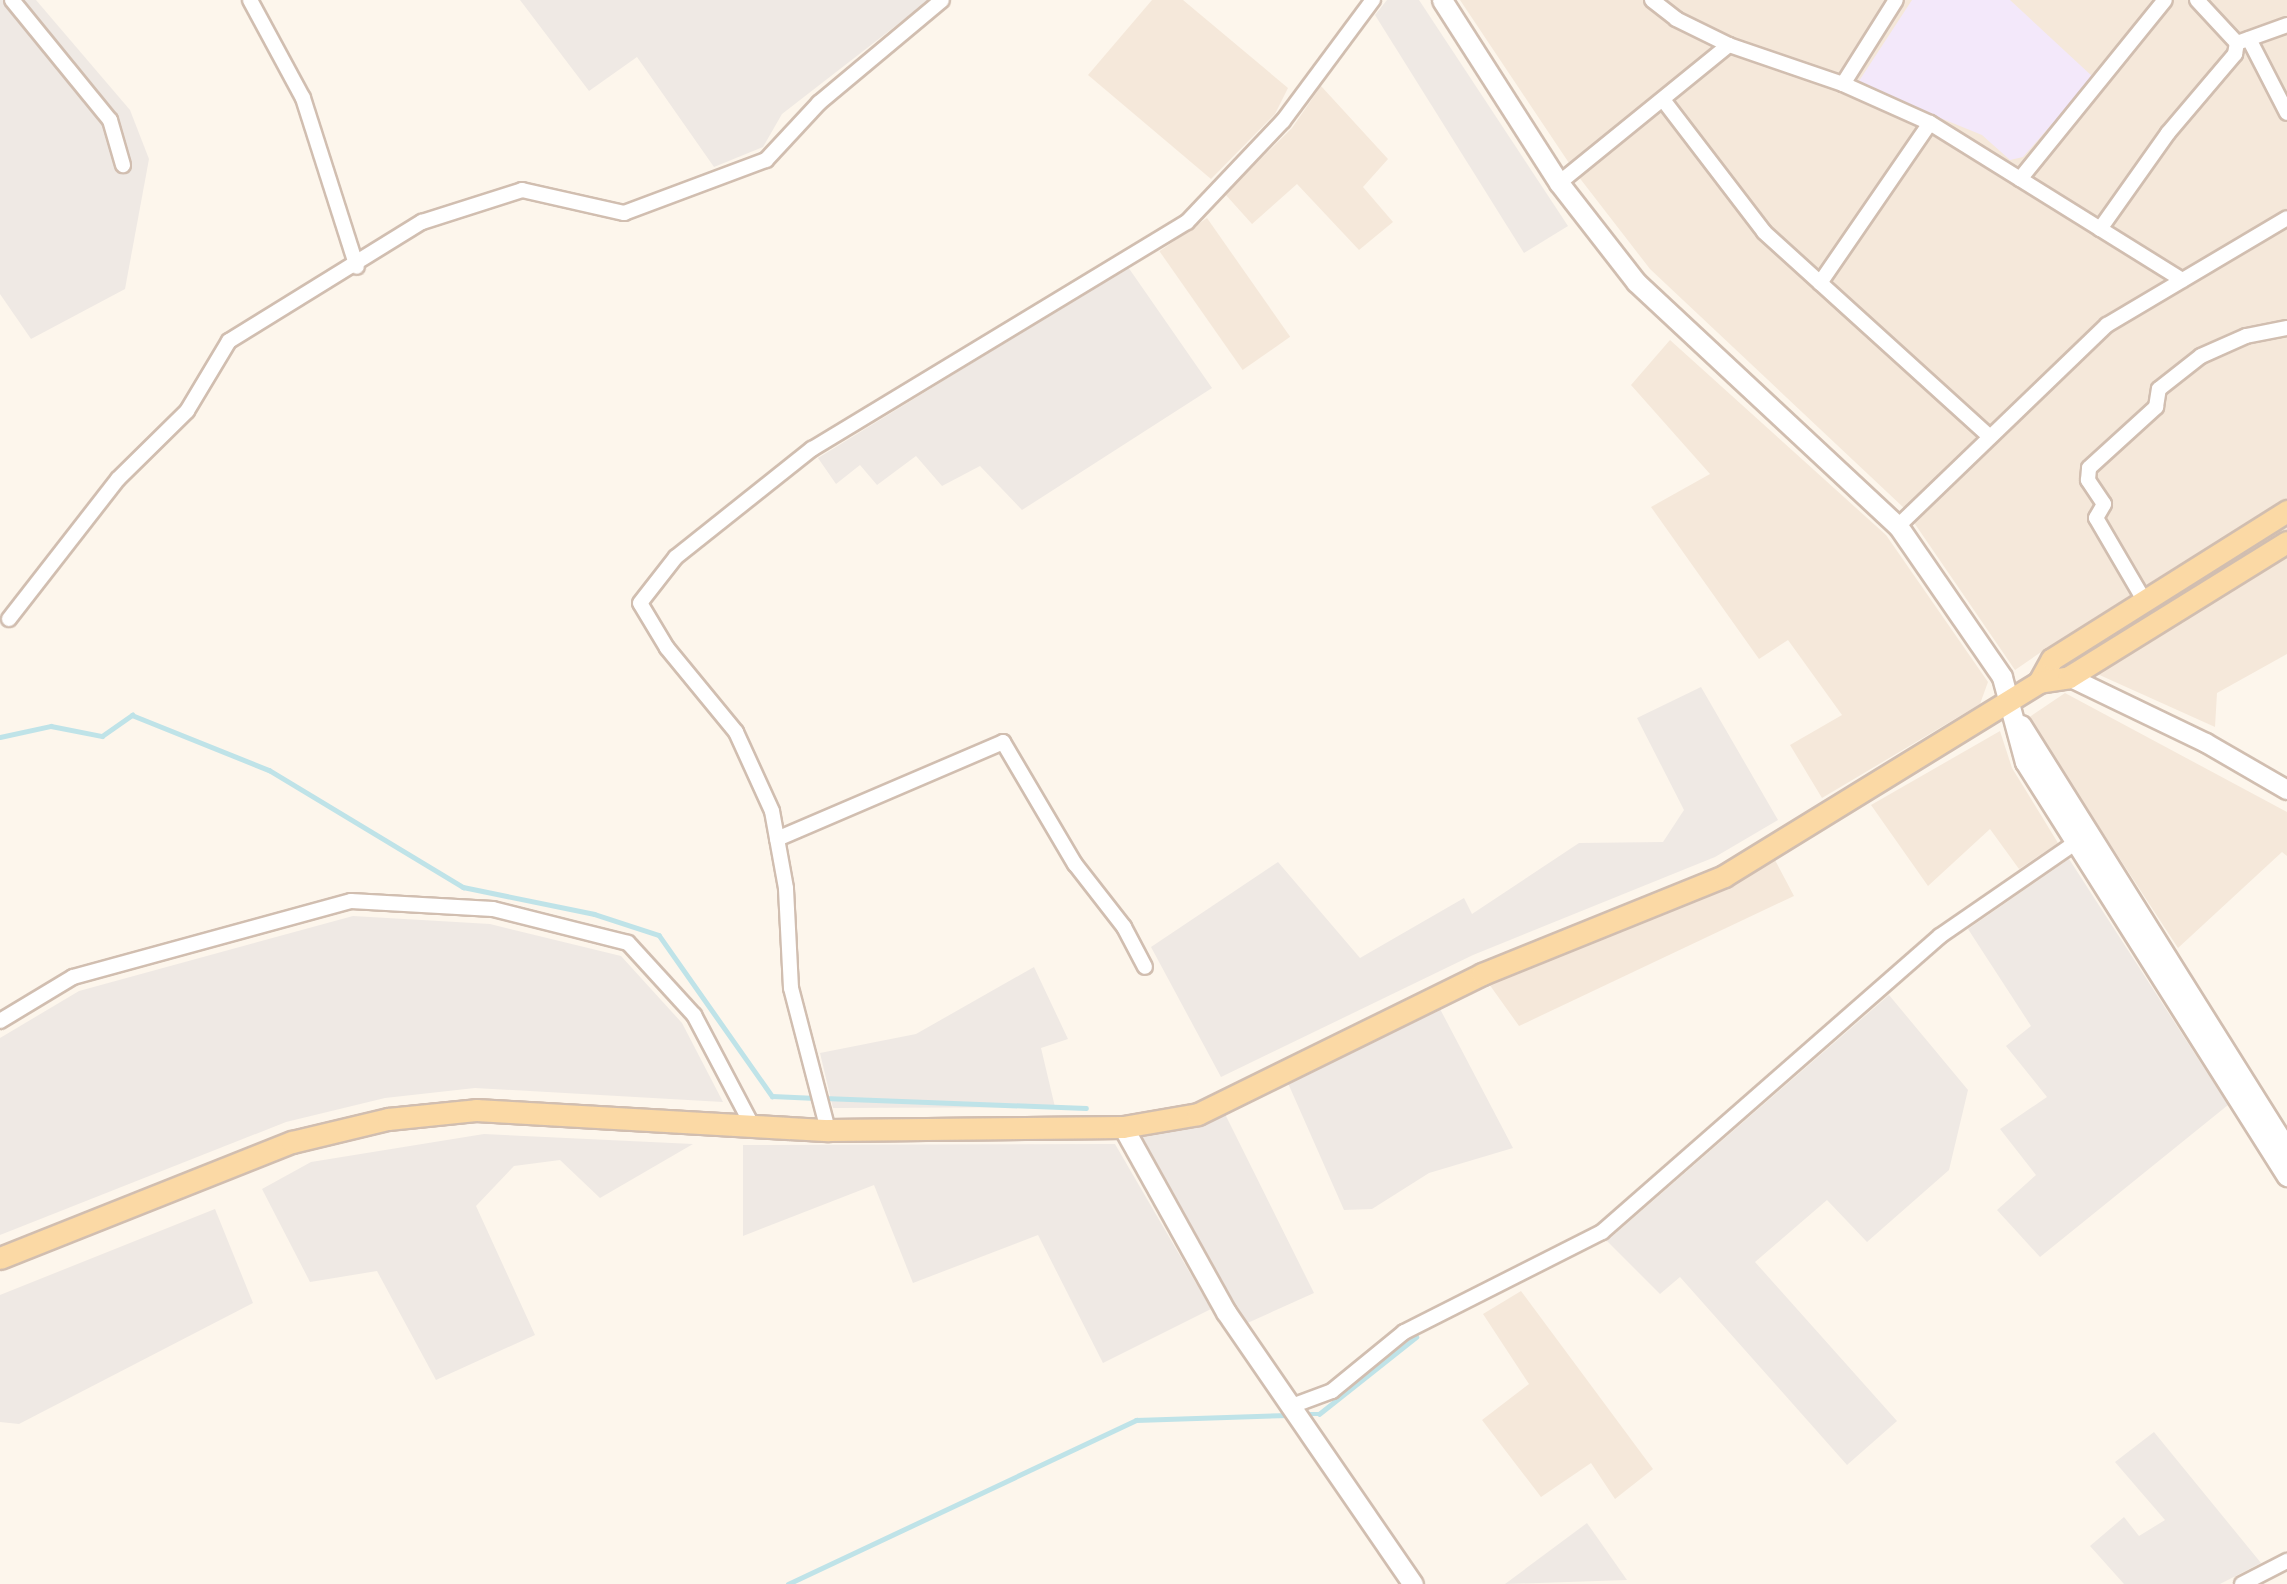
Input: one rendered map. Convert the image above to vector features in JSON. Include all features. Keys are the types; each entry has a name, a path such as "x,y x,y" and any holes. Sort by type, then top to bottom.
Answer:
{"main road":[{"path":"1448,2 1559,183 1636,282 1898,526 2003,677 2025,762 2287,1176"},
{"path":"2039,682 2052,659 2287,511"},
{"path":"0,1258 292,1142 388,1119 476,1110 828,1130 1123,1127 1198,1114 1482,974 1724,876 2039,682 2069,677 2287,542"},
{"path":"2008,703 2287,1149"},
{"path":"1123,1127 1226,1312 1413,1584"}],"street":[{"path":"12,0 110,120 124,164"},
{"path":"250,0 303,98 357,267"},
{"path":"9,619 118,479 187,411 229,341 357,267 422,222 522,190 624,213 766,160 819,103 942,0"},
{"path":"828,1130 791,988 786,888 772,811 736,732 667,648 640,603 676,557 812,449 1187,222 1283,121 1373,0"},
{"path":"1652,0 1676,19 1729,45 1843,84 1930,123 2182,280"},
{"path":"1843,84 1896,0"},
{"path":"2020,179 2165,0"},
{"path":"2197,0 2243,41 2287,113"},
{"path":"2100,229 2168,133 2243,41 2287,25"},
{"path":"1559,183 1664,102 1729,45"},
{"path":"1664,102 1764,232 1990,437"},
{"path":"1820,283 1930,123"},
{"path":"1898,526 2107,325 2287,218"},
{"path":"2144,600 2096,518 2104,504 2088,480 2090,468 2156,407 2159,388 2201,356 2246,336 2287,328"},
{"path":"2069,677 2206,743 2287,790"},
{"path":"777,838 1003,742 1074,864 1124,927 1145,967"},
{"path":"1289,1407 1332,1391 1405,1332 1602,1232 1940,936 2075,843"},
{"path":"0,1021 73,977 351,901 492,909 628,943 694,1015 752,1125"},
{"path":"2242,1584 2287,1561"}],"shaded area":[{"path":"0,0 36,0 130,110 149,159 125,289 31,339 0,294"},
{"path":"520,0 929,0 782,114 763,147 714,167 637,57 589,91"},
{"path":"1152,0 1183,0 1288,88 1275,114 1211,179 1088,75"},
{"path":"1387,0 1419,0 1568,226 1524,253 1375,15"},
{"path":"1460,0 2287,0 2287,654 2217,693 2215,727 2044,650 2015,670 1904,508 1650,269 1575,172"},
{"path":"1912,0 2010,0 2093,77 2023,157 2010,160 1982,135 1857,84"},
{"path":"1321,86 1388,159 1363,187 1393,222 1359,250 1297,184 1252,224 1225,194 1292,128"},
{"path":"1207,218 1290,337 1243,370 1159,251"},
{"path":"1128,267 1212,388 1022,510 980,466 942,486 916,456 877,485 860,465 836,484 818,458"},
{"path":"1670,340 1886,535 1988,682 1980,704 1822,798 1790,745 1842,715 1788,640 1759,659 1651,507 1710,474 1631,385"},
{"path":"1701,687 1778,820 1715,857 1473,955 1221,1077 1151,947 1278,862 1360,958 1464,898 1472,914 1579,843 1663,842 1684,810 1637,718"},
{"path":"2065,693 2287,812 2287,856 2282,852 2178,948 2028,718"},
{"path":"2000,731 2012,768 2058,843 2019,869 1990,829 1928,886 1871,805"},
{"path":"2069,859 2228,1105 2040,1257 1997,1210 2036,1175 2000,1129 2047,1097 2006,1046 2031,1026 1968,929"},
{"path":"1775,860 1794,896 1519,1026 1489,984 1729,886"},
{"path":"353,916 490,924 621,956 682,1023 723,1102 475,1088 385,1098 286,1122 0,1235 0,1038 79,991"},
{"path":"1034,967 1068,1039 1041,1048 1055,1107 833,1108 820,1053 916,1034"},
{"path":"1889,995 1968,1090 1949,1170 1867,1242 1827,1200 1755,1262 1897,1421 1847,1465 1680,1277 1660,1294 1607,1241"},
{"path":"1439,1007 1513,1148 1429,1173 1372,1209 1344,1210 1287,1081"},
{"path":"1225,1114 1314,1293 1243,1325 1142,1136 1202,1126"},
{"path":"484,1134 693,1144 600,1198 560,1160 514,1166 476,1206 535,1335 436,1380 377,1271 310,1282 262,1189 311,1162"},
{"path":"1115,1144 1211,1309 1103,1363 1038,1235 913,1283 874,1185 743,1236 743,1145"},
{"path":"215,1209 253,1303 19,1424 0,1422 0,1295"},
{"path":"1521,1291 1653,1469 1615,1499 1591,1463 1541,1497 1482,1420 1529,1384 1483,1314"},
{"path":"2154,1432 2261,1563 2220,1584 2124,1584 2090,1546 2124,1517 2139,1536 2165,1520 2115,1462"},
{"path":"1587,1523 1627,1580 1505,1584"}],"waterway":[{"path":"0,737 51,726 102,736 132,715 269,770 463,887 594,914 659,935 772,1096 816,1098"},
{"path":"824,1098 1086,1108"},
{"path":"1303,1414 1319,1414 1416,1337"},
{"path":"788,1584 1136,1420 1288,1415"}]}
